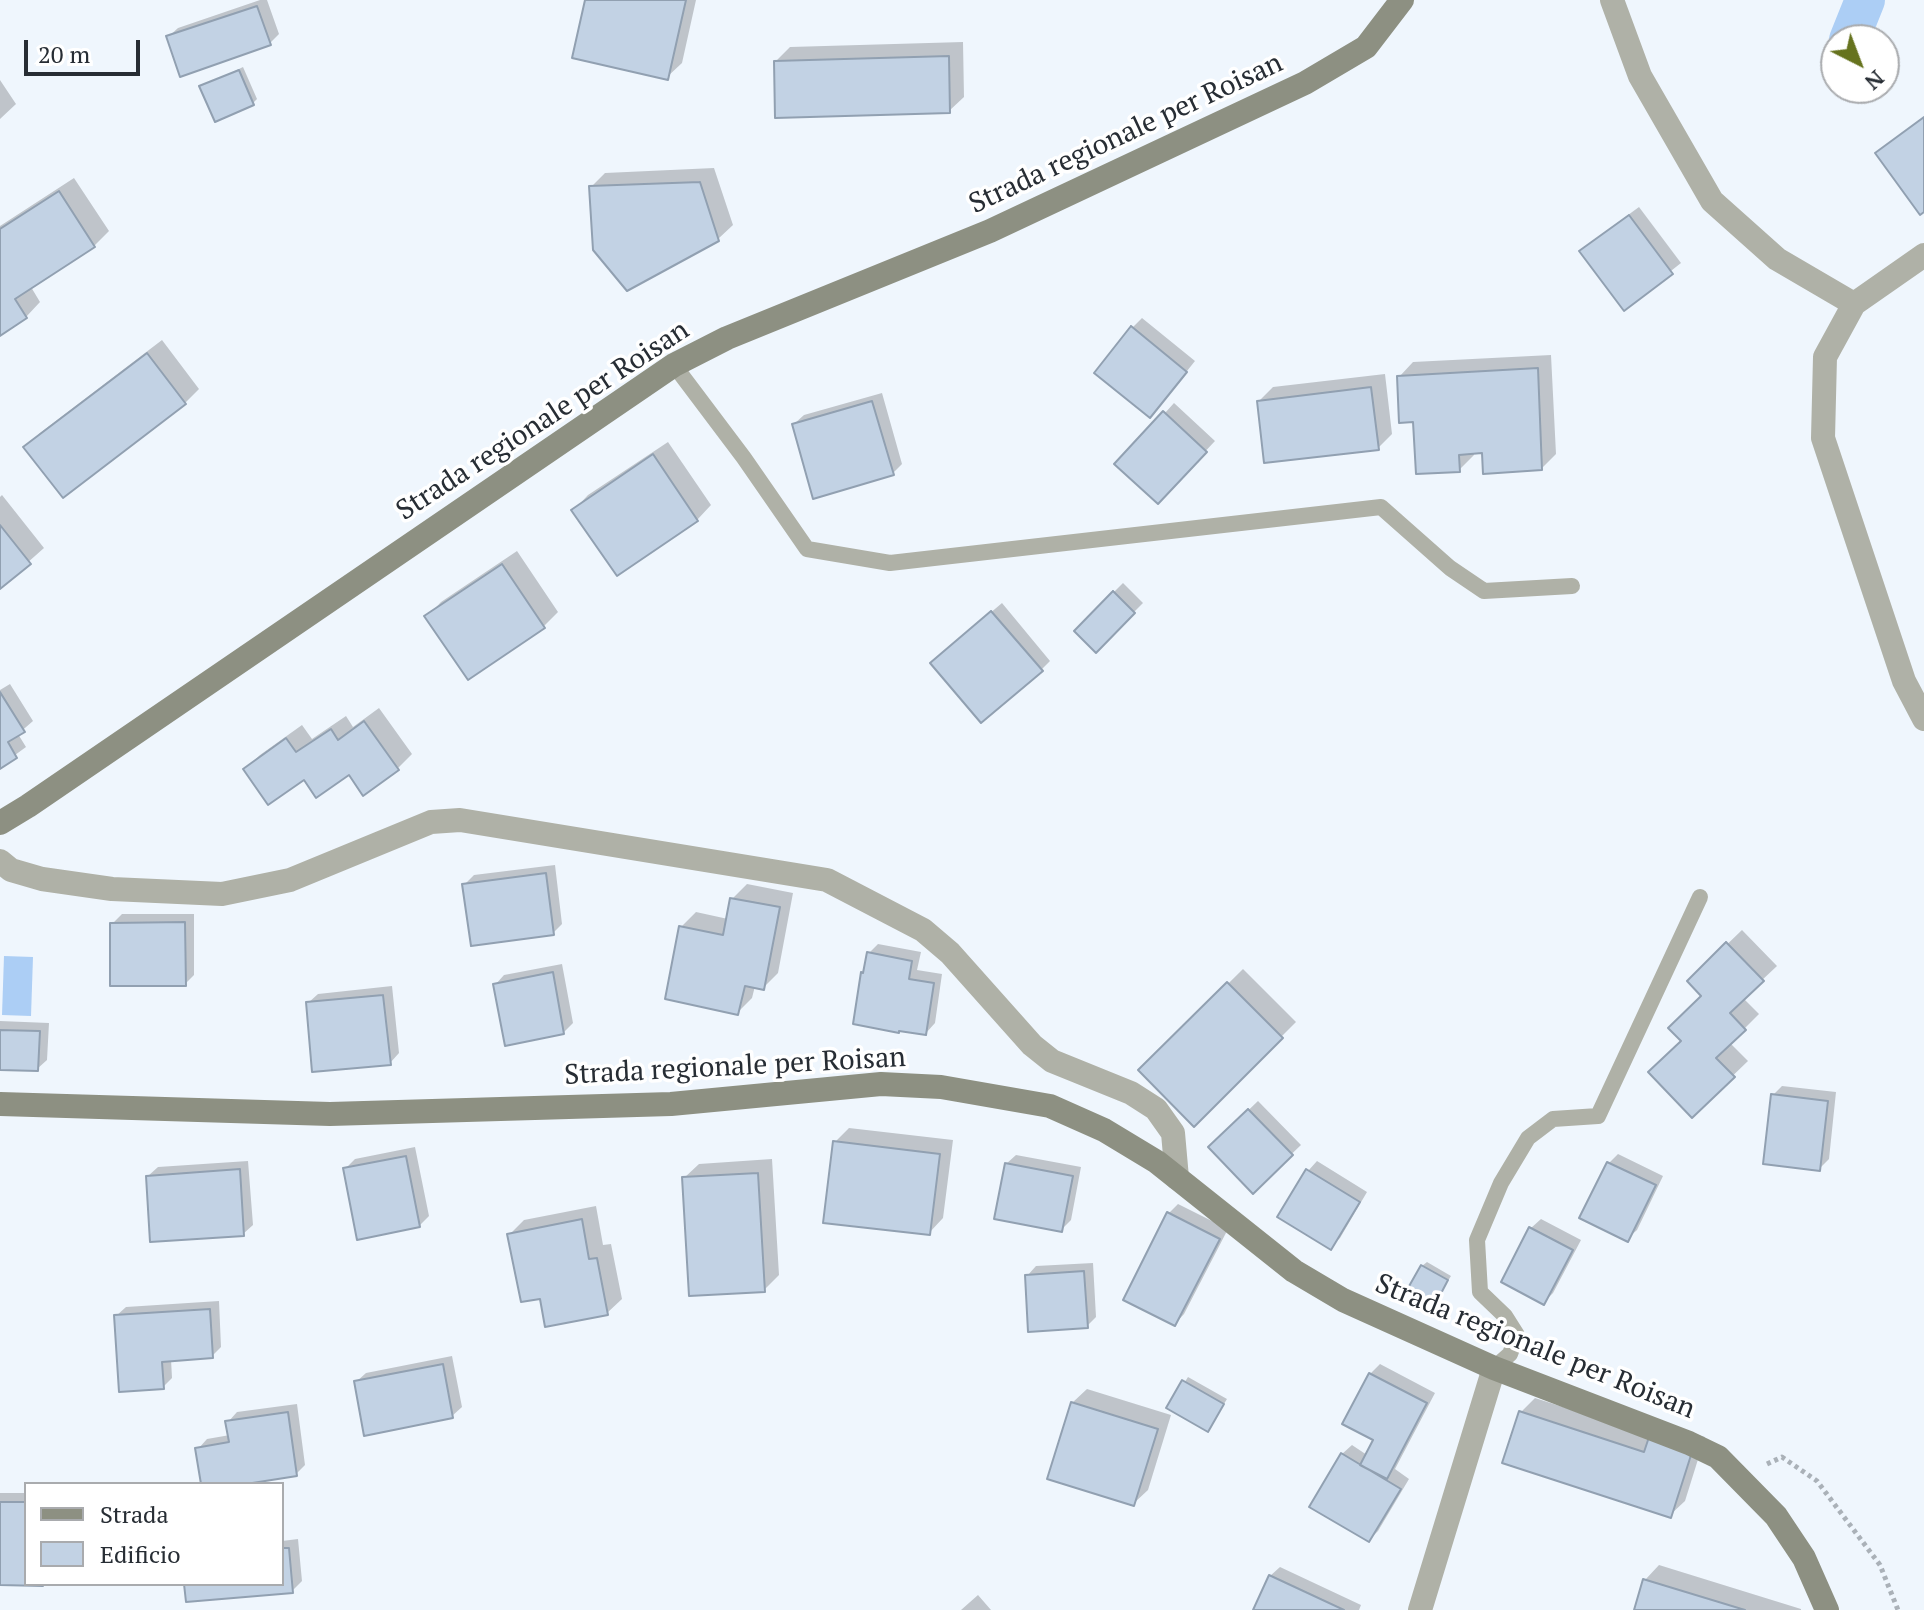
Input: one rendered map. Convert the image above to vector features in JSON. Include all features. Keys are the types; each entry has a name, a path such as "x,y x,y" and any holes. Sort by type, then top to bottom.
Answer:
{"main road":[{"name":"Strada regionale per Roisan","path":"0,823 674,365 727,338 990,231 1305,83 1366,47 1402,0"},
{"name":"Strada regionale per Roisan","path":"0,1104 330,1114 671,1104 881,1084 941,1087 1050,1106 1104,1130 1157,1162 1294,1271 1343,1300 1494,1368 1718,1457 1776,1516 1804,1558 1827,1610"}],"street":[{"path":"1612,0 1640,76 1712,201 1777,259 1854,304"},
{"path":"1924,255 1854,304 1825,357 1823,438 1904,681 1924,719"},
{"path":"0,861 11,870 42,879 112,889 222,894 290,880 431,822 460,820 827,880 923,930 950,953 1032,1045 1052,1061 1131,1093 1156,1109 1173,1133 1177,1178"},
{"path":"1420,1610 1494,1368"}],"lane":[{"path":"674,365 807,549 890,563 1381,507 1450,568 1484,591 1572,586"},
{"path":"1494,1368 1510,1354 1517,1335 1505,1316 1480,1292 1477,1240 1501,1183 1528,1138 1553,1119 1598,1116 1700,897"}],"path":[{"path":"1745,1483 1769,1462 1782,1457 1817,1481 1880,1565 1898,1610"}],"water":[{"path":"4,956 33,957 31,1016 2,1015"}],"building":[{"path":"585,0 686,0 668,80 572,58"},
{"path":"257,6 271,45 180,77 166,36"},
{"path":"949,56 950,113 775,118 774,61"},
{"path":"239,70 254,105 215,122 199,86"},
{"path":"1924,117 1924,212 1920,215 1875,153"},
{"path":"700,182 719,241 627,291 593,250 589,186"},
{"path":"59,191 95,247 15,299 27,318 0,336 0,229"},
{"path":"1629,215 1673,274 1624,311 1579,251"},
{"path":"1131,326 1187,372 1150,418 1094,373"},
{"path":"147,353 186,404 63,498 23,447"},
{"path":"1538,368 1542,470 1483,474 1482,453 1459,455 1460,472 1416,474 1413,422 1399,423 1397,376"},
{"path":"1371,387 1379,450 1264,463 1257,401"},
{"path":"872,401 894,475 813,499 792,424"},
{"path":"1163,411 1207,452 1158,504 1114,464"},
{"path":"653,454 698,521 617,576 571,510"},
{"path":"0,525 31,564 0,589"},
{"path":"502,564 545,628 468,680 424,616"},
{"path":"1113,591 1135,613 1096,653 1074,631"},
{"path":"991,611 1043,671 981,723 930,663"},
{"path":"0,692 25,732 8,742 17,758 0,769"},
{"path":"364,721 399,770 363,796 349,775 316,798 304,780 268,805 243,769 286,738 296,752 331,729 338,740"},
{"path":"546,873 554,935 471,946 462,884"},
{"path":"730,898 780,907 764,990 745,986 738,1015 665,999 679,926 723,935"},
{"path":"185,922 186,986 110,986 110,923"},
{"path":"1726,942 1764,981 1730,1013 1746,1030 1716,1058 1735,1077 1692,1118 1648,1072 1681,1041 1668,1028 1701,996 1687,981"},
{"path":"867,952 912,961 909,979 934,983 926,1035 853,1024"},
{"path":"553,972 564,1034 505,1046 493,984"},
{"path":"1227,982 1283,1038 1194,1127 1138,1070"},
{"path":"383,995 391,1065 312,1072 306,1002"},
{"path":"0,1030 40,1031 38,1071 0,1070"},
{"path":"1771,1094 1828,1101 1820,1171 1763,1164"},
{"path":"1248,1109 1293,1155 1253,1194 1208,1147"},
{"path":"833,1141 940,1154 930,1235 823,1223"},
{"path":"406,1156 420,1227 357,1240 343,1168"},
{"path":"1607,1162 1656,1185 1628,1242 1579,1218"},
{"path":"1005,1163 1073,1176 1062,1232 994,1219"},
{"path":"240,1169 244,1236 150,1242 146,1176"},
{"path":"1306,1169 1360,1202 1331,1250 1277,1217"},
{"path":"758,1173 765,1292 689,1296 682,1177"},
{"path":"1167,1212 1220,1239 1175,1326 1123,1300"},
{"path":"582,1219 589,1259 597,1258 608,1315 545,1327 540,1299 521,1302 507,1234"},
{"path":"1529,1227 1573,1250 1544,1305 1501,1282"},
{"path":"1421,1265 1448,1280 1436,1303 1408,1288"},
{"path":"1084,1271 1088,1328 1028,1332 1025,1275"},
{"path":"210,1309 213,1358 162,1362 164,1389 119,1392 114,1315"},
{"path":"443,1364 453,1418 364,1436 354,1381"},
{"path":"1369,1373 1427,1403 1387,1479 1360,1465 1373,1440 1342,1424"},
{"path":"1182,1380 1224,1404 1208,1432 1166,1408"},
{"path":"1071,1402 1158,1429 1134,1506 1047,1479"},
{"path":"1519,1411 1644,1452 1649,1437 1692,1452 1671,1518 1502,1463"},
{"path":"288,1412 297,1476 259,1482 201,1482 195,1448 229,1442 225,1421"},
{"path":"1341,1453 1401,1489 1369,1542 1309,1507"},
{"path":"0,1502 24,1502 24,1586 0,1585"},
{"path":"284,1548 289,1548 293,1593 186,1602 184,1586 284,1586"},
{"path":"1269,1575 1344,1610 1253,1610"},
{"path":"1643,1579 1745,1610 1634,1610"}],"waterway":[{"path":"1855,24 1865,0"}]}
